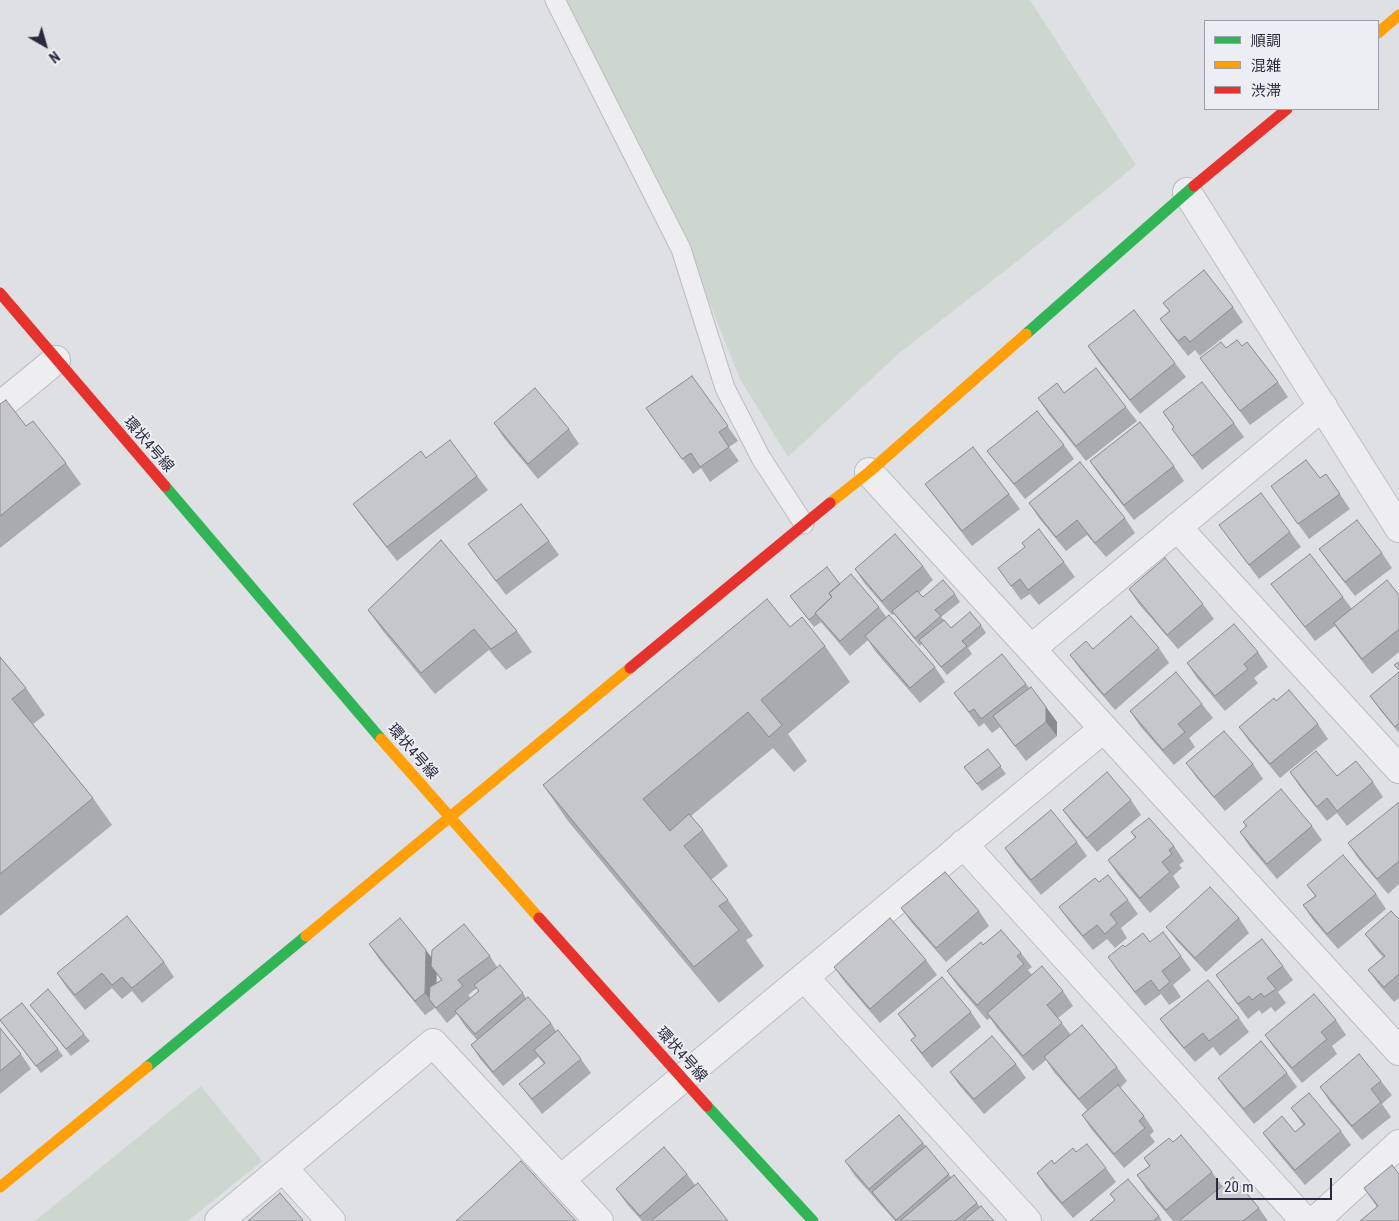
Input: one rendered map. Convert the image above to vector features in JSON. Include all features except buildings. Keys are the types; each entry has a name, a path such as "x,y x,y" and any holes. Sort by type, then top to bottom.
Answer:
{"street":[{"path":"1379,31 1399,15"},
{"path":"0,1187 868,472 1187,192 1285,110"},
{"path":"1187,192 1399,528"},
{"name":"環状4号線","path":"0,293 450,818 682,1079 813,1221"},
{"path":"0,406 56,360"},
{"path":"1031,649 1323,406"},
{"path":"868,472 1399,1051"},
{"path":"1177,527 1399,769"},
{"path":"561,1179 1103,728"},
{"path":"964,844 1305,1221"},
{"path":"804,977 1027,1221"},
{"path":"219,1221 433,1042 599,1221"},
{"path":"1315,1221 1399,1144"},
{"path":"283,1168 331,1221"}],"lane":[{"path":"555,0 681,249 725,388 761,458 804,524"}],"shaded area":[{"path":"562,0 1030,0 1136,165 898,354 788,457 740,379 686,244"},
{"path":"201,1086 262,1161 188,1221 35,1221"}],"traffic: fast":[{"path":"1026,334 1194,186"},
{"path":"165,486 381,739"},
{"path":"147,1067 306,936"},
{"path":"707,1106 813,1221"}],"traffic: slow":[{"path":"1379,32 1399,15"},
{"path":"830,503 869,472 1026,334"},
{"path":"306,936 630,668"},
{"path":"381,739 539,918"},
{"path":"0,1187 147,1067"}],"traffic: jam":[{"path":"1194,186 1286,110"},
{"path":"0,293 165,486"},
{"path":"630,668 830,503"},
{"path":"539,918 707,1106"}]}
